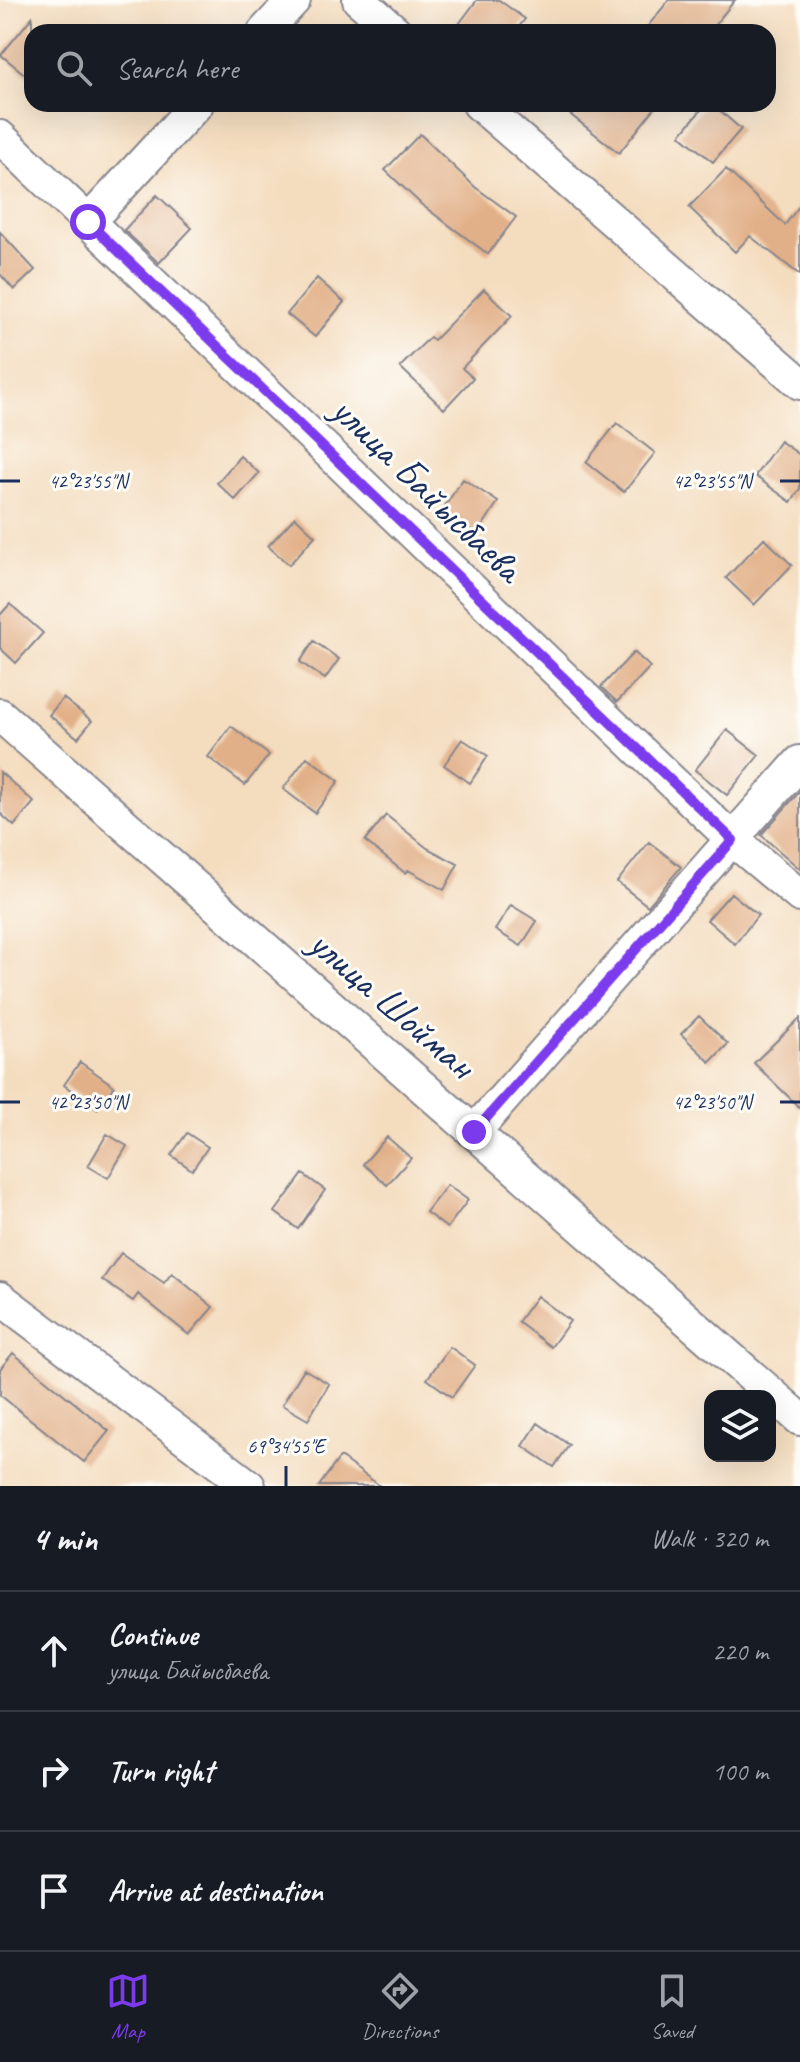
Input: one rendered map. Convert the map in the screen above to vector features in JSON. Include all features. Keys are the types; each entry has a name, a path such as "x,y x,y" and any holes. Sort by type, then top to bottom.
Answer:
{"street":[{"path":"272,24 294,0"},
{"path":"359,0 387,24"},
{"path":"88,222 190,112"},
{"path":"488,112 800,383"},
{"name":"улица Байысбаева","path":"0,137 733,840 800,896"},
{"name":"улица Шойман","path":"0,715 800,1419"},
{"path":"474,1132 800,762"},
{"path":"0,1298 249,1486"}],"building":[{"path":"477,0 499,0 525,19 521,24 459,24"},
{"path":"669,0 735,0 716,24 650,24"},
{"path":"24,27 24,74 1,55"},
{"path":"567,112 652,112 619,153"},
{"path":"699,112 721,112 741,129 713,162 680,135"},
{"path":"420,134 475,187 516,217 488,254 422,205 385,170"},
{"path":"726,169 785,225 800,205 800,275 750,236 735,252 689,207"},
{"path":"157,195 192,228 159,263 124,230"},
{"path":"0,232 35,270 14,290 0,274"},
{"path":"317,278 344,302 315,337 287,314"},
{"path":"484,289 512,316 462,368 473,378 444,409 400,367 430,337 434,340"},
{"path":"617,423 655,453 624,492 586,462"},
{"path":"780,441 800,455 800,489 791,502 755,476"},
{"path":"240,456 259,473 235,500 217,483"},
{"path":"463,479 498,502 472,542 437,518"},
{"path":"295,517 315,536 289,565 268,546"},
{"path":"764,538 792,565 754,605 726,578"},
{"path":"10,604 43,633 16,663 0,648 0,615"},
{"path":"314,641 339,659 325,679 300,662"},
{"path":"634,652 650,667 617,702 601,687"},
{"path":"63,698 92,721 78,738 49,715"},
{"path":"231,726 269,755 245,785 208,757"},
{"path":"727,730 759,755 727,795 695,770"},
{"path":"462,739 488,756 470,783 444,765"},
{"path":"307,757 339,781 315,813 283,789"},
{"path":"0,772 34,802 14,826 0,813"},
{"path":"800,791 800,869 761,835"},
{"path":"386,815 427,848 458,864 444,890 408,870 405,873 365,841"},
{"path":"649,842 681,867 648,906 617,882"},
{"path":"731,893 758,915 735,944 707,920"},
{"path":"511,905 537,921 521,946 495,930"},
{"path":"699,1016 728,1044 710,1062 681,1034"},
{"path":"800,1018 800,1108 754,1063"},
{"path":"80,1062 114,1086 97,1109 64,1085"},
{"path":"187,1133 208,1147 192,1170 171,1155"},
{"path":"107,1134 127,1146 108,1178 88,1166"},
{"path":"387,1137 411,1158 387,1185 363,1164"},
{"path":"303,1174 325,1190 298,1229 275,1212"},
{"path":"447,1185 468,1200 447,1228 426,1212"},
{"path":"121,1253 164,1283 172,1273 213,1307 189,1335 138,1294 133,1301 102,1280"},
{"path":"537,1296 570,1321 551,1347 518,1322"},
{"path":"450,1347 475,1365 452,1397 427,1379"},
{"path":"13,1353 109,1431 84,1462 0,1395 0,1369"},
{"path":"304,1369 329,1384 308,1420 282,1405"},
{"path":"538,1423 569,1445 554,1467 523,1446"},
{"path":"340,1457 380,1486 319,1486"}],"route":[{"path":"88,222 733,840 474,1132"}]}
